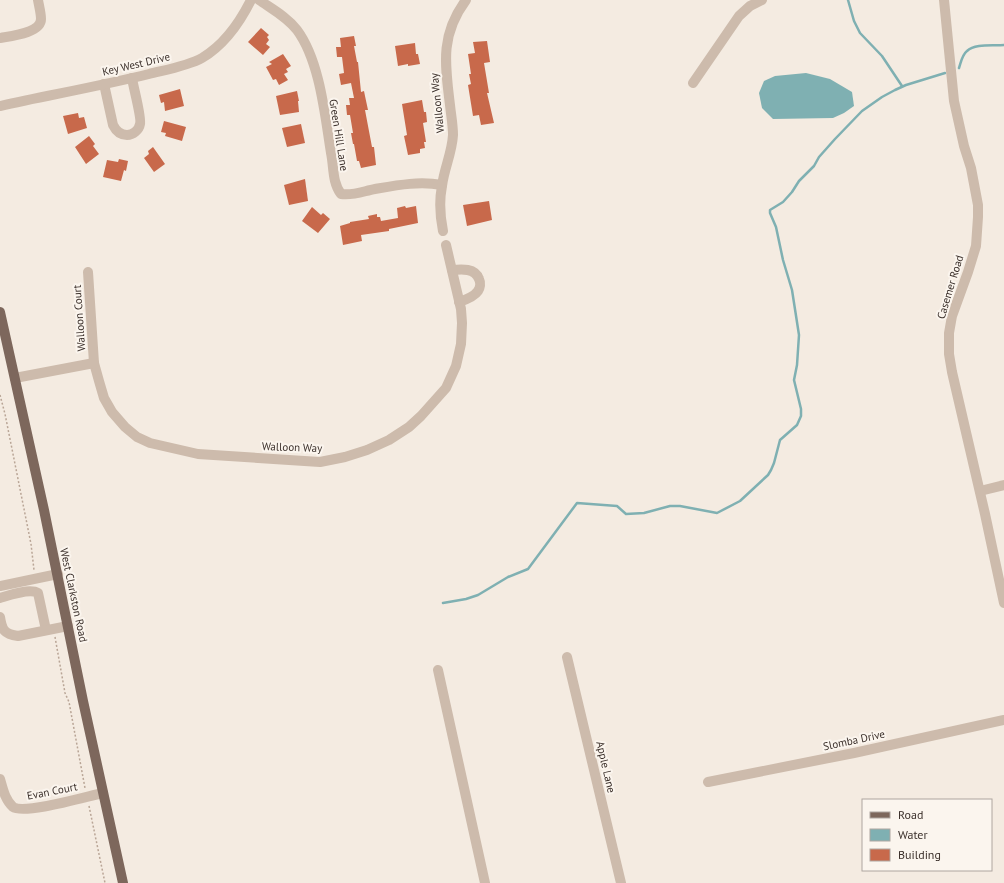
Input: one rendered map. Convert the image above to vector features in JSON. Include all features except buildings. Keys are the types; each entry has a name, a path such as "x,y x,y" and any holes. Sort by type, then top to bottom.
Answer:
{"main road":[{"name":"West Clarkston Road","path":"0,312 58,574 123,883"}],"street":[{"path":"0,38 32,31 38,27 41,21 38,0"},
{"name":"Key West Drive","path":"0,106 132,78 202,58 233,30 251,0"},
{"name":"Green Hill Lane","path":"259,0 282,16 296,30 305,44 314,65 334,166 334,182 341,194 349,195 415,183 442,185"},
{"name":"Walloon Way","path":"443,231 440,217 442,185 452,148 453,134 445,62 447,42 459,10 466,0"},
{"path":"693,83 739,16 750,6 762,0"},
{"name":"Casemer Road","path":"944,0 954,100 964,146 971,168 978,206 976,246 952,316 949,333 949,354 1004,603"},
{"path":"104,84 112,125 116,131 122,134 130,135 137,131 141,123 132,78"},
{"name":"Walloon Way","path":"94,363 104,398 112,412 125,427 137,437 150,443 198,454 320,462 345,457 367,450 389,440 409,427 434,403 446,388 456,366 461,344 462,323 459,302 446,245"},
{"path":"452,270 464,269 473,272 478,276 481,282 479,291 473,296 459,302"},
{"name":"Walloon Court","path":"88,272 94,363"},
{"path":"15,378 94,363"},
{"path":"980,491 1004,485"},
{"path":"0,586 58,574"},
{"path":"0,598 28,591 38,593 46,630"},
{"path":"0,617 2,627 5,632 18,636 68,626"},
{"name":"Apple Lane","path":"567,657 621,883"},
{"path":"438,670 485,883"},
{"name":"Slomba Drive","path":"708,782 854,753 1004,720"},
{"name":"Evan Court","path":"0,779 6,799 13,807 18,809 47,806 103,793"}],"water":[{"path":"806,73 830,79 852,92 854,106 833,118 773,119 762,108 759,93 764,81 775,76"}],"waterway":[{"path":"848,0 854,21 860,33 882,56 902,86"},
{"path":"959,68 964,54 970,48 984,45 1004,45"},
{"path":"443,603 466,599 478,595 508,577 528,569 577,503 617,506 626,514 644,513 670,506 680,506 717,513 740,501 768,475 774,463 780,440 797,425 801,416 801,409 794,380 797,365 799,335 792,290 783,260 776,227 770,210 783,202 799,181 814,166 819,157 862,111 895,90 945,73"}]}
